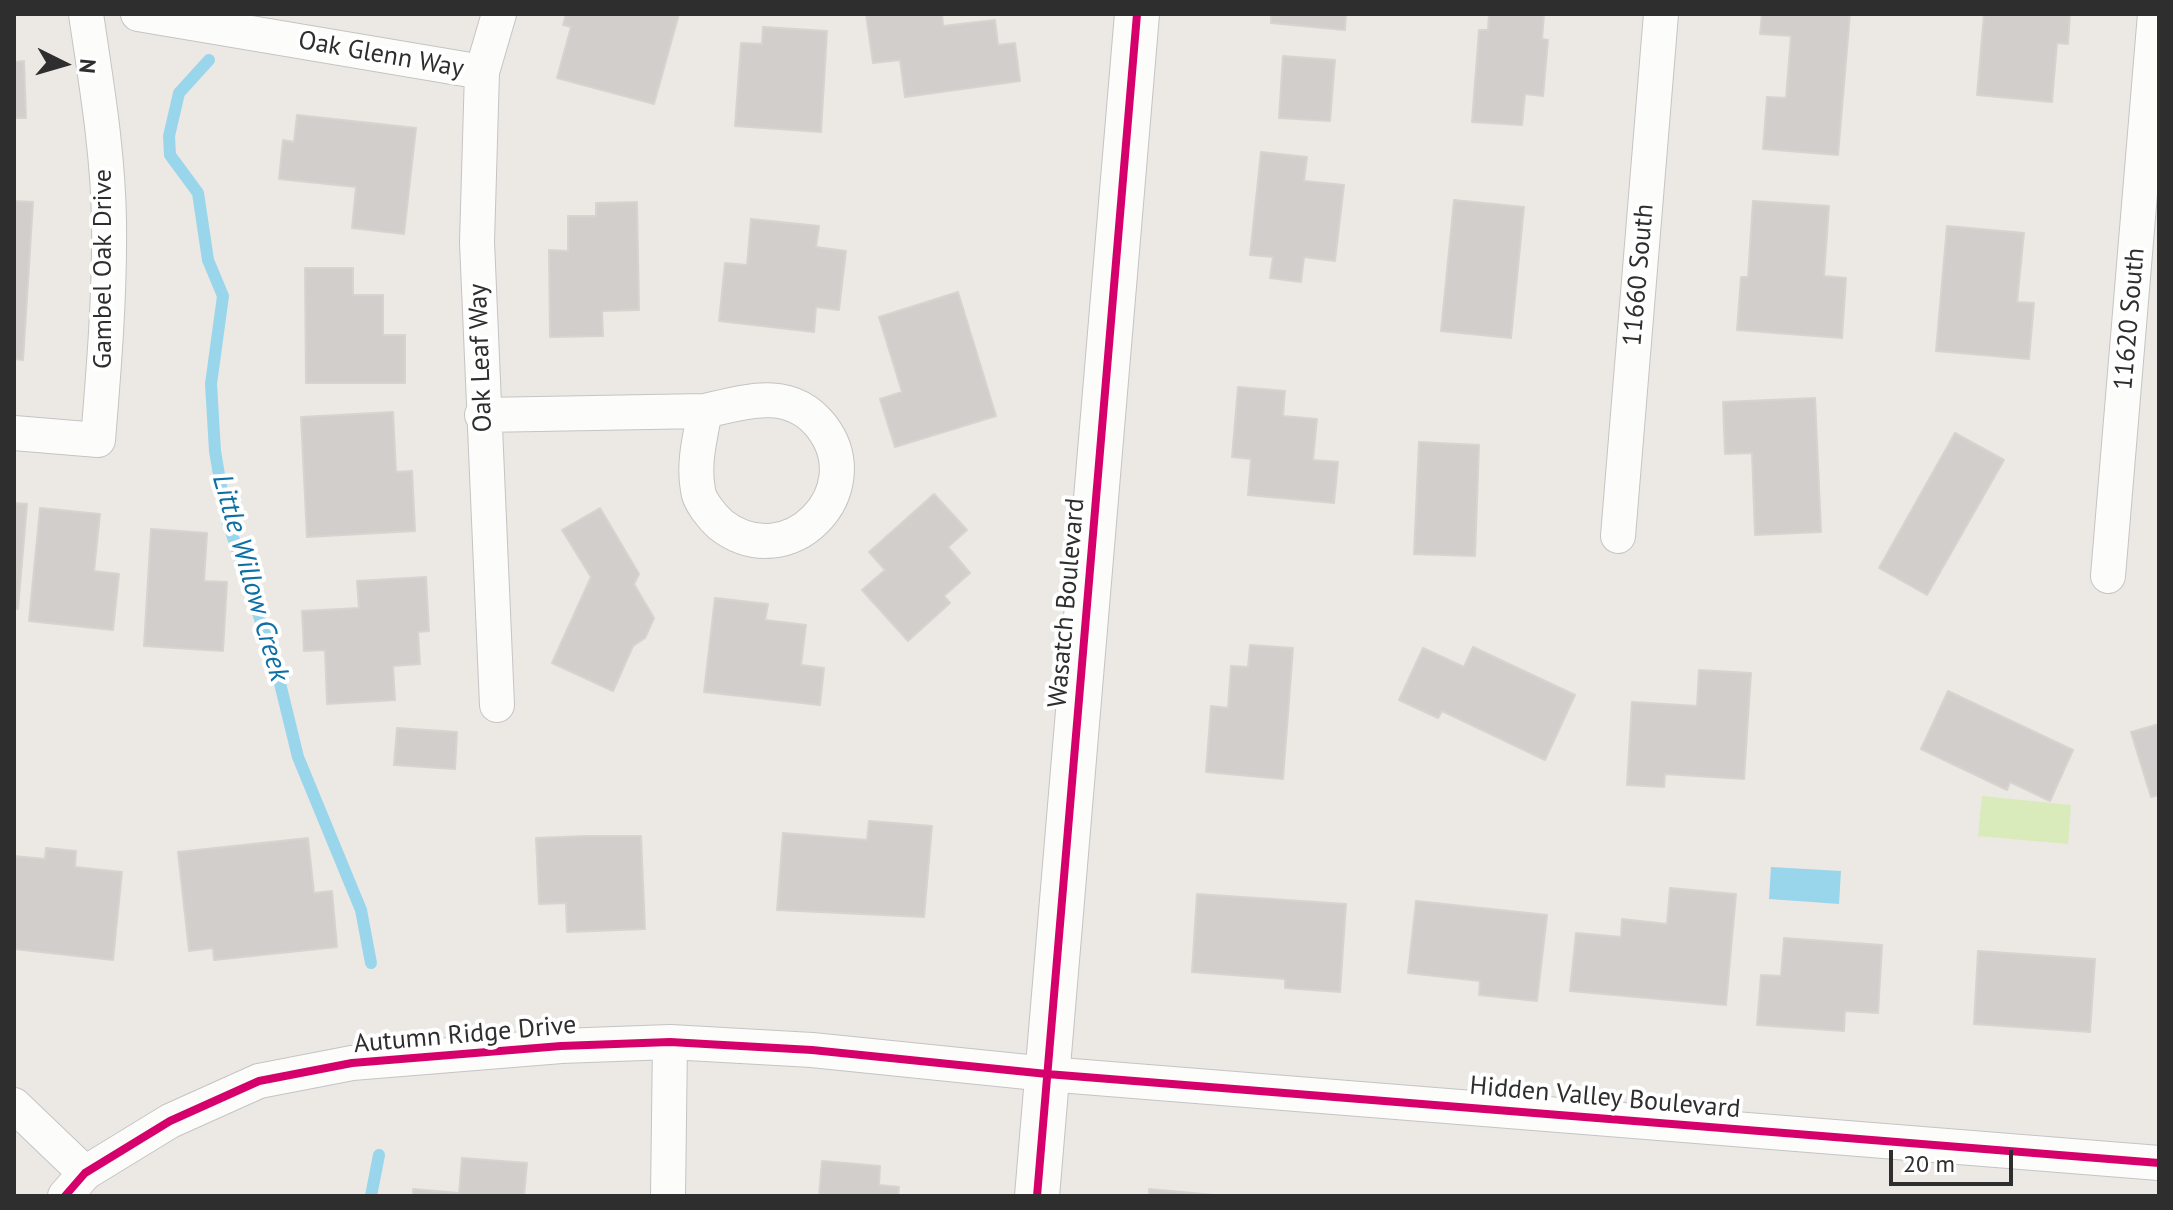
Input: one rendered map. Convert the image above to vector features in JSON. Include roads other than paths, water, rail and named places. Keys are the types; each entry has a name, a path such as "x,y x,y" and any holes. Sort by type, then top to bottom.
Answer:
{"main road":[{"name":"Wasatch Boulevard","path":"1037,1196 1137,14"}],"street":[{"name":"Gambel Oak Drive","path":"14,433 98,440 108,330 109,219 103,133 86,14"},
{"name":"Oak Glenn Way","path":"138,14 482,72"},
{"name":"Oak Leaf Way","path":"497,705 482,415 477,242 482,72 499,14"},
{"name":"11660 South","path":"1618,536 1661,14"},
{"name":"11620 South","path":"2108,576 2155,14"},
{"path":"482,415 705,411 758,399 787,400 812,414 829,437 837,463 834,490 820,515 799,533 770,542 739,539 715,520 698,493 697,457 705,411"},
{"name":"Autumn Ridge Drive","path":"75,1184 170,1121 259,1081 352,1063 561,1046 670,1042 812,1050 1047,1074"},
{"path":"668,1196 670,1042"},
{"name":"Hidden Valley Boulevard","path":"1047,1074 2159,1163"},
{"path":"14,1105 75,1184"}],"water":[{"path":"1771,867 1841,871 1839,904 1769,899"}],"waterway":[{"name":"Little Willow Creek","path":"209,60 179,93 169,136 170,155 198,193 208,260 223,296 211,384 215,451 226,516 276,667 298,757 361,910 371,963"},
{"name":"Little Willow Creek","path":"371,1196 379,1155"}]}
